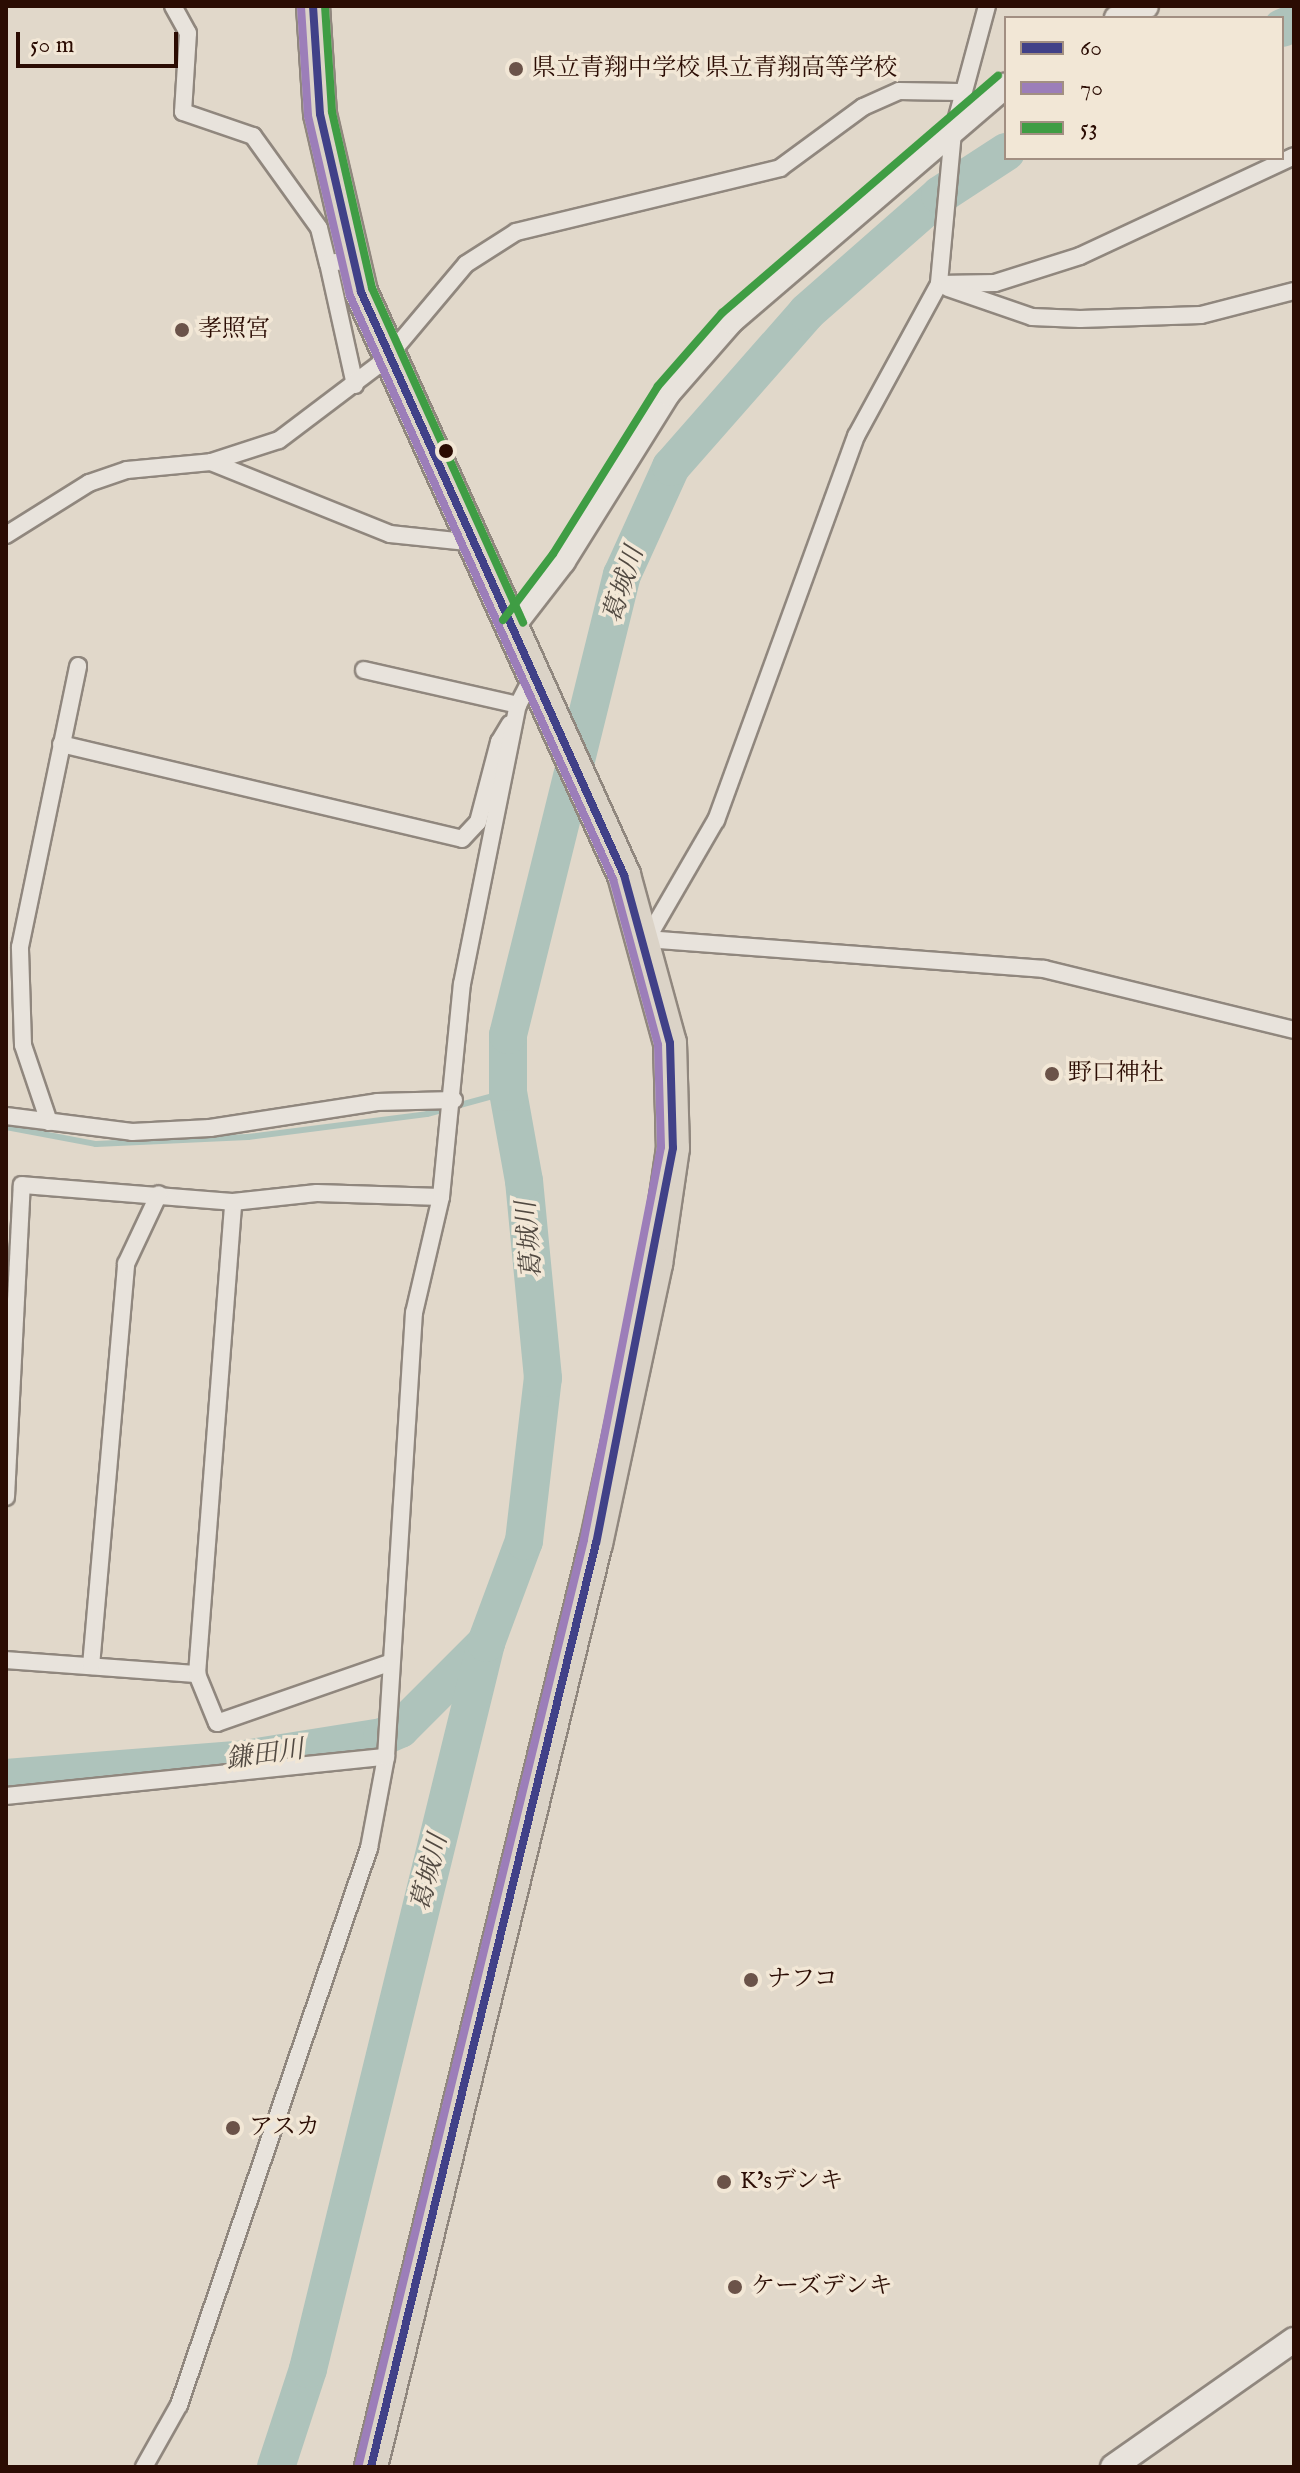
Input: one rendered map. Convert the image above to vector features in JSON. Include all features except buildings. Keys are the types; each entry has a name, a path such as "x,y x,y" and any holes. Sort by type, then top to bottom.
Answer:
{"highway":[{"path":"313,6 320,114 340,261 478,544 512,627 527,701 624,875 647,939 670,1043 673,1148 656,1264 596,1543 371,2467"}],"main road":[{"path":"1122,16 1146,6"},
{"path":"512,627 563,561 668,393 731,321 954,143 1004,87"},
{"path":"1113,2467 1294,2340"}],"street":[{"path":"173,6 188,33 183,112 253,136 340,261 355,385"},
{"path":"987,6 959,92 950,229 939,284 856,436 716,820 647,939 1044,969 1294,1030"},
{"path":"6,535 89,483 127,470 211,462 279,440 386,359 466,264 516,232 780,168 863,107 899,91 959,92"},
{"path":"939,284 995,283 1080,256 1294,156"},
{"path":"939,284 1032,317 1080,319 1201,315 1294,291"},
{"path":"211,462 390,534 478,544"},
{"path":"49,1122 31,1086 18,990 20,947 78,666"},
{"path":"364,670 527,701"},
{"path":"61,744 462,839 478,822 499,742 527,701"},
{"path":"144,2467 179,2405 274,2137 369,1848 386,1757 387,1682 408,1483 414,1313 441,1197 454,1100 462,984 527,701"},
{"path":"6,1116 132,1132 210,1128 377,1102 454,1100"},
{"path":"6,1497 12,1288 22,1185 233,1202 317,1193 441,1197"},
{"path":"91,1666 126,1264 159,1194"},
{"path":"233,1202 197,1674 217,1723 389,1663"},
{"path":"6,1660 197,1674"},
{"path":"6,1796 386,1757"}],"waterway":[{"name":"葛城川","path":"1284,27 1294,23"},
{"name":"葛城川","path":"276,2467 308,2369 486,1643 524,1541 543,1378 524,1181 508,1092 508,1035 622,575 671,467 807,312 940,195 1004,153"},
{"path":"6,1127 96,1144 248,1137 427,1114 508,1092"},
{"name":"鎌田川","path":"6,1778 245,1759 382,1737 400,1729 486,1643"}],"transit line":[{"name":"60","path":"313,6 320,114 361,292 624,875 670,1043 673,1148 596,1543 371,2467"},
{"name":"53","path":"325,6 332,112 372,288 523,622"},
{"name":"70","path":"301,7 308,116 350,296 613,879 658,1045 661,1147 584,1540 359,2464"},
{"name":"53","path":"503,620 553,554 658,386 722,313 998,76"}],"place":[{"name":"県立青翔中学校 県立青翔高等学校","path":"516,69"},
{"name":"孝照宮","path":"182,330"},
{"name":"野口神社","path":"1052,1074"},
{"name":"ナフコ","path":"751,1980"},
{"name":"アスカ","path":"233,2128"},
{"name":"K'sデンキ","path":"724,2182"},
{"name":"ケーズデンキ","path":"735,2287"}]}
